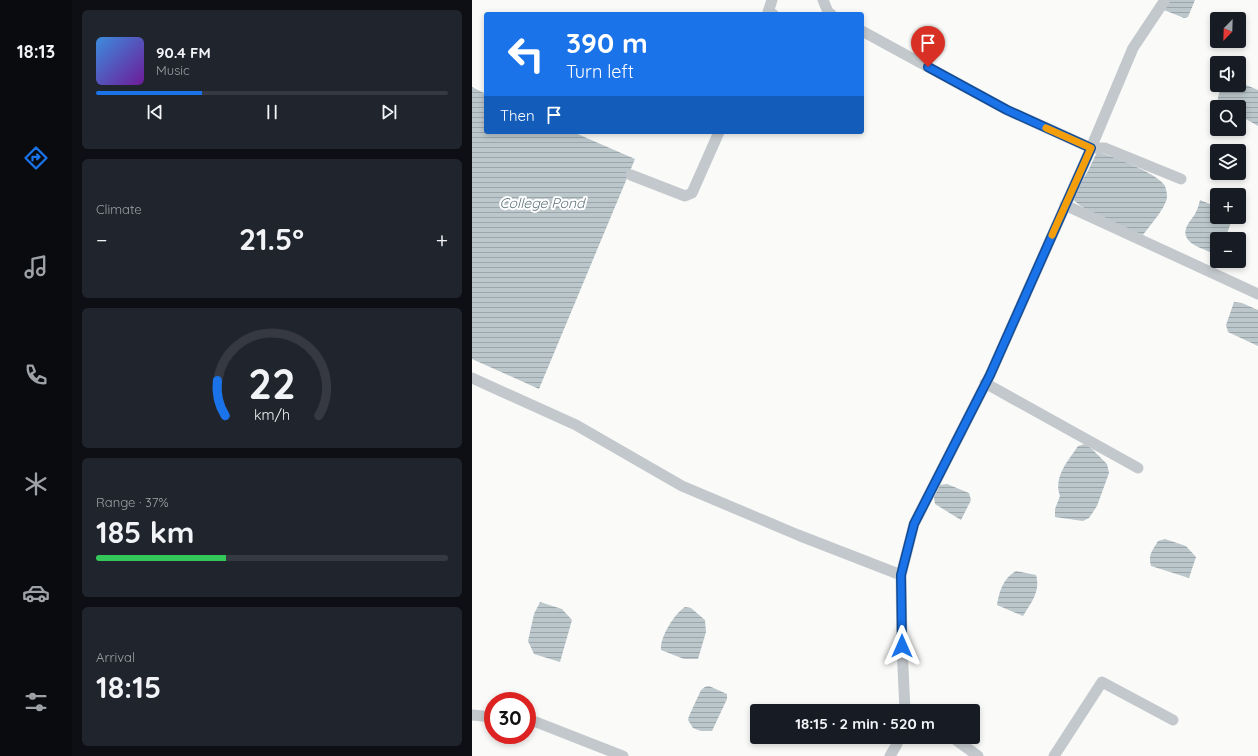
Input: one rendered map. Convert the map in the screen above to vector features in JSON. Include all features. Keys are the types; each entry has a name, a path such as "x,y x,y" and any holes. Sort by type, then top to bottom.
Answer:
{"street":[{"path":"768,12 772,0"},
{"path":"823,0 828,12"},
{"path":"905,704 901,575 914,524 985,383 1091,148 1133,48 1165,0"},
{"path":"864,32 1007,110 1091,148 1105,148 1181,179"},
{"path":"631,175 685,196 692,192 718,134"},
{"path":"1065,206 1258,294"},
{"path":"472,378 576,425 682,486 798,536 901,575"},
{"path":"985,383 1138,468"},
{"path":"1054,756 1102,682 1173,720"},
{"path":"472,715 484,716"},
{"path":"536,722 623,756"},
{"path":"890,756 896,744"},
{"path":"962,744 978,756"}],"water":[{"path":"1169,0 1195,0 1188,17 1184,18 1164,10"},
{"path":"1246,85 1258,90 1258,126 1246,119 1246,100 1217,100 1219,92 1246,92"},
{"name":"College Pond","path":"472,87 484,93 484,134 578,134 635,159 539,389 472,359"},
{"path":"1097,152 1113,157 1145,171 1161,181 1165,186 1167,196 1164,205 1158,216 1143,235 1116,224 1084,208 1071,197 1087,173"},
{"path":"1200,200 1210,204 1210,224 1231,224 1228,232 1210,232 1210,252 1193,244 1186,237 1185,232 1187,226 1198,208"},
{"path":"1234,302 1242,303 1258,310 1258,346 1228,332 1226,325"},
{"path":"1085,444 1107,464 1109,473 1097,506 1089,518 1083,521 1055,517 1055,509 1060,496 1058,482 1060,476 1066,463 1078,446"},
{"path":"947,484 969,493 971,500 961,520 935,504 934,497 940,485"},
{"path":"1165,539 1186,546 1196,557 1189,578 1151,566 1150,556 1152,550 1158,541"},
{"path":"1016,571 1036,575 1037,581 1036,592 1032,602 1023,616 997,605 1002,586 1008,577"},
{"path":"540,602 562,609 572,620 560,662 534,654 528,641 534,614"},
{"path":"685,607 691,608 705,620 706,632 698,659 684,659 661,650 661,645 668,626 676,615"},
{"path":"709,686 727,694 727,699 712,731 701,731 693,728 688,720 701,690"}],"slow traffic":[{"path":"1046,128 1091,148 1052,235"}],"route":[{"path":"902,646 901,575 914,524 990,375 1091,148 1007,110 928,67"}]}
